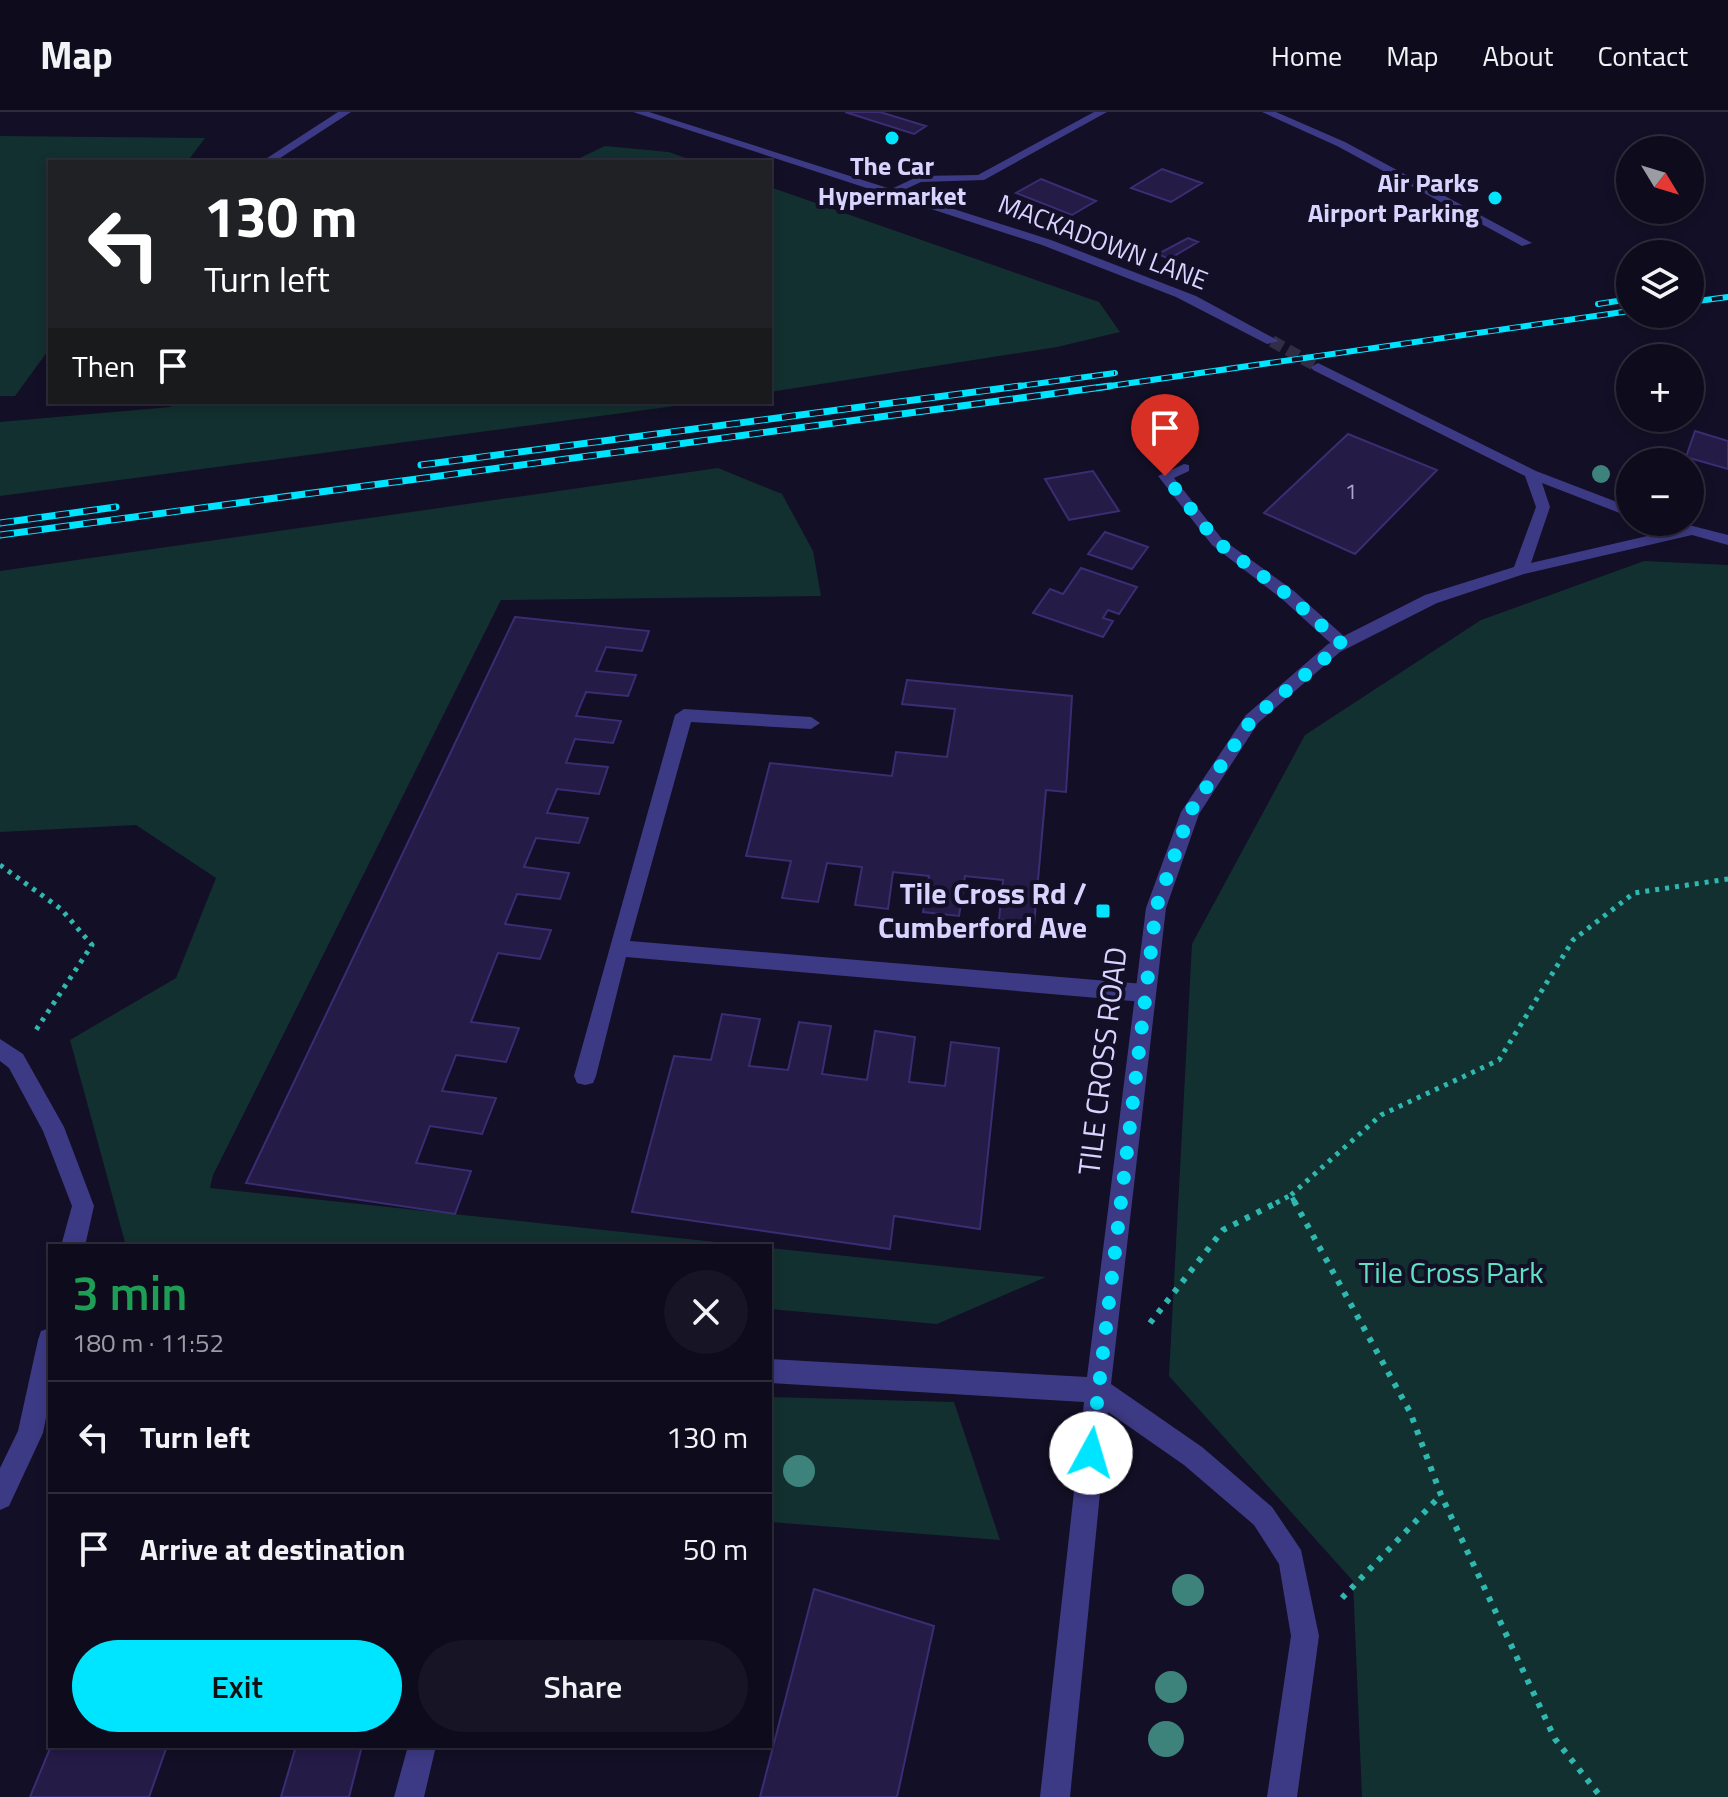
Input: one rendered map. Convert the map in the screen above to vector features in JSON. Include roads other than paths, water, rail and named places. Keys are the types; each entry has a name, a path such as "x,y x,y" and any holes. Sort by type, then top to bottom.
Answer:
{"street":[{"path":"270,160 324,123 346,112"},
{"name":"MACKADOWN LANE","path":"638,112 893,191 1112,267 1183,295 1272,341"},
{"path":"893,191 919,179 980,178 1102,112"},
{"path":"1267,112 1341,144 1526,243"},
{"path":"1318,367 1531,474 1616,507"},
{"path":"1184,468 1165,476 1217,542 1288,595 1342,644"},
{"path":"1521,570 1543,507 1531,474"},
{"path":"1704,535 1728,540"},
{"name":"TILE CROSS ROAD","path":"1055,1797 1144,993 1156,908 1190,812 1252,719 1342,644 1431,599 1521,570 1670,536"},
{"path":"585,1076 684,715 811,723"},
{"path":"618,948 1144,993"},
{"path":"8,1055 53,1127 83,1206 74,1244"},
{"path":"0,1497 30,1433 48,1349"},
{"path":"772,1371 1098,1390 1193,1456 1263,1516 1292,1559 1305,1636 1282,1797"},
{"path":"409,1797 421,1748"}],"tunnel":[{"path":"1272,341 1318,367"}],"railway":[{"path":"1704,300 1728,297"},
{"path":"1598,304 1616,301"},
{"path":"1108,386 1616,313"},
{"path":"1010,387 1115,373"},
{"path":"1010,387 1020,386"},
{"path":"0,535 1108,386"},
{"path":"1096,388 1108,386"},
{"path":"421,465 1010,387"},
{"path":"1005,388 1010,387"},
{"path":"0,523 116,507"}],"place":[{"name":"The Car Hypermarket","path":"892,138"},
{"name":"Air Parks Airport Parking","path":"1495,198"},
{"name":"Tile Cross Rd / Cumberford Ave","path":"1103,911"}],"park label":[{"name":"Tile Cross Park","path":"1451,1273"}]}
